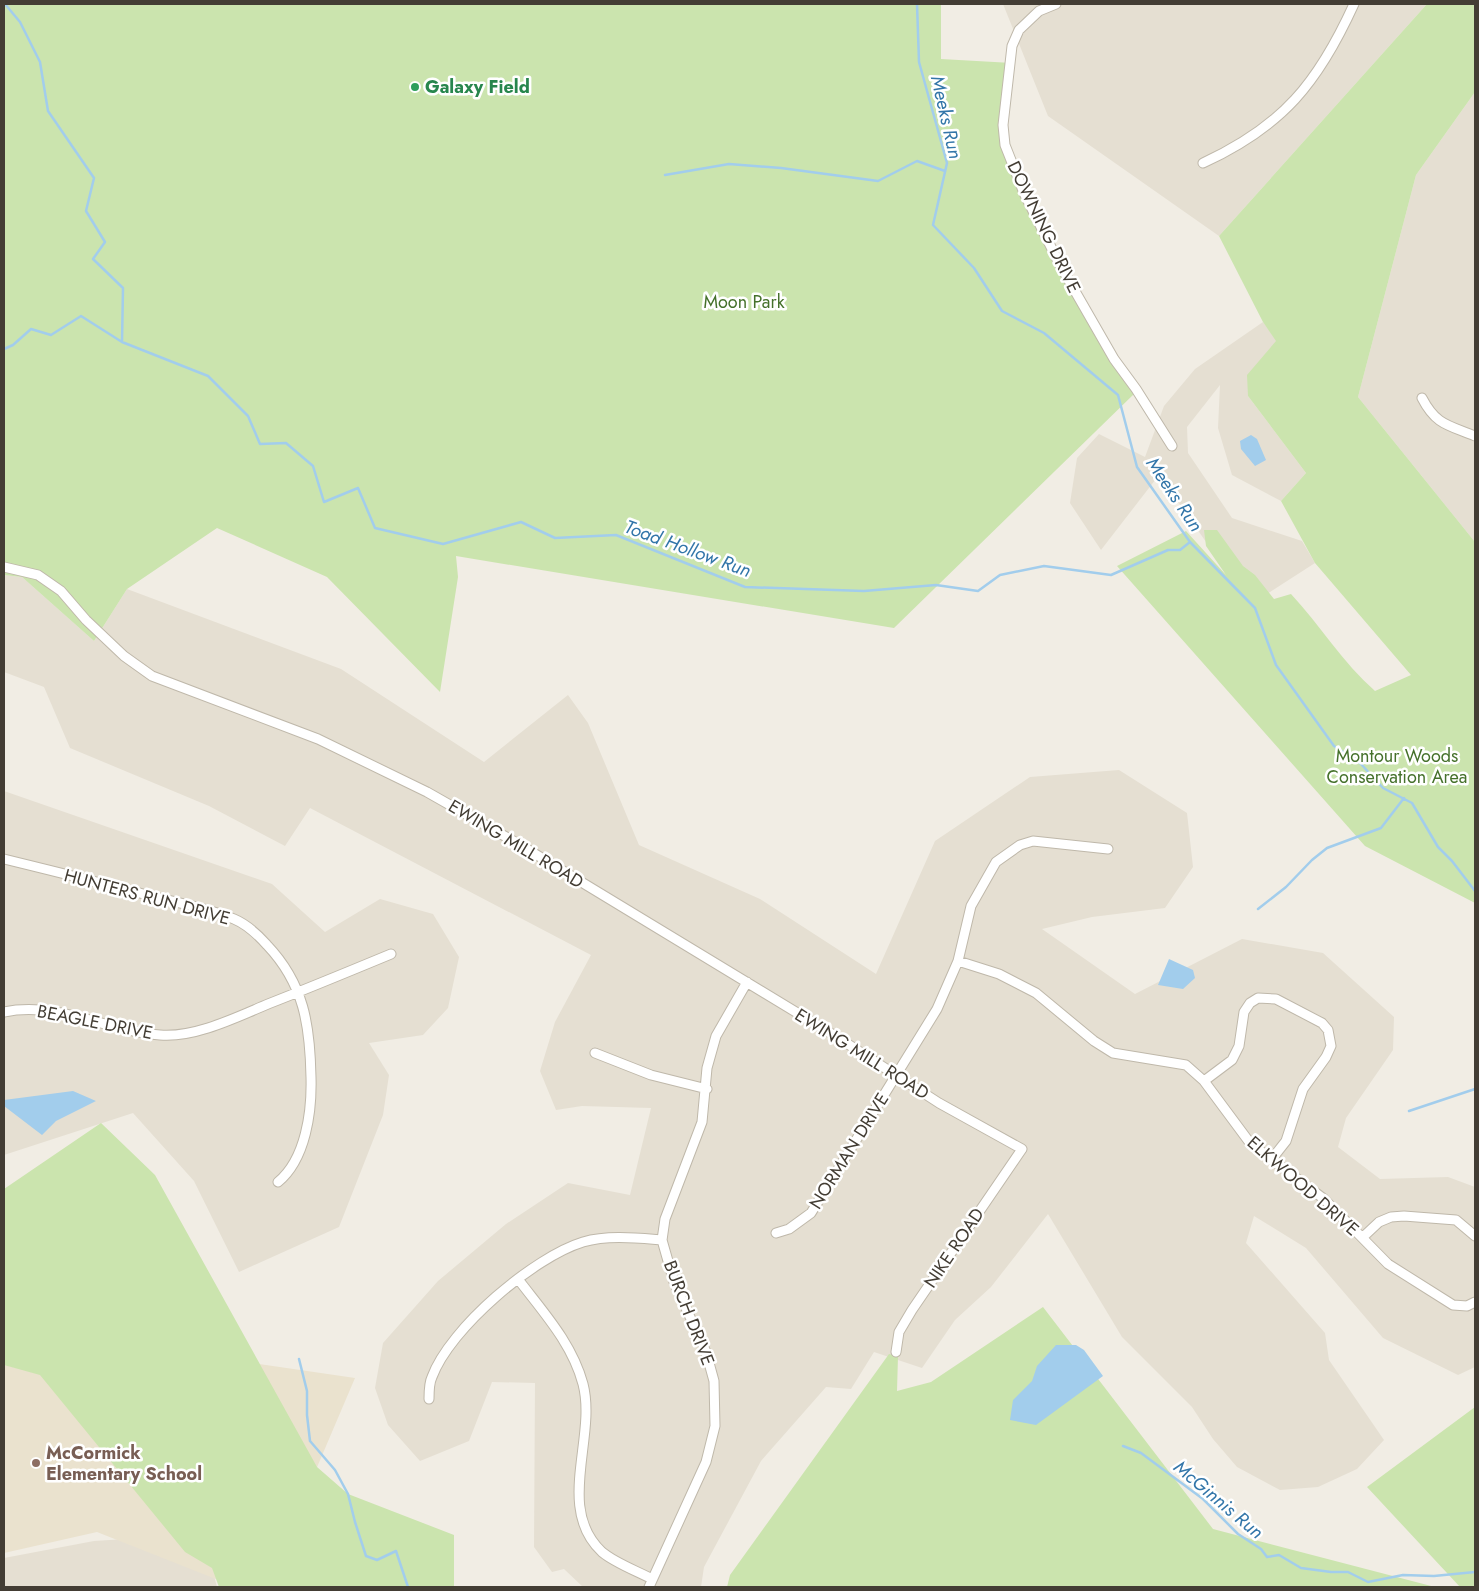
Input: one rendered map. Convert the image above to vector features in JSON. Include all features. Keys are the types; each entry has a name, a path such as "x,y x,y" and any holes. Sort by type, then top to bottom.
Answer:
{"street":[{"name":"DOWNING DRIVE","path":"1056,4 1039,11 1019,30 1012,46 1003,125 1005,145 1024,192 1060,266 1114,359 1136,389 1172,446"},
{"path":"1203,163 1250,139 1283,112 1311,82 1336,44 1354,4"},
{"path":"1422,398 1431,415 1446,424 1475,436"},
{"name":"EWING MILL ROAD","path":"4,567 38,575 61,591 86,620 124,656 152,676 318,739 428,792 522,846 747,982 947,1107 1022,1149"},
{"name":"NORMAN DRIVE","path":"776,1233 789,1229 812,1213 937,1009 958,961 972,906 996,862 1020,845 1033,841 1108,849"},
{"name":"HUNTERS RUN DRIVE","path":"4,859 202,909 236,920 261,938 281,960 294,978 299,992 311,1052 312,1091 304,1141 284,1177 278,1182"},
{"name":"BEAGLE DRIVE","path":"4,1012 21,1009 44,1009 73,1014 126,1030 161,1035 203,1029 391,954"},
{"name":"ELKWOOD DRIVE","path":"958,961 999,974 1036,993 1094,1041 1113,1053 1186,1065 1204,1081 1250,1143 1324,1199 1388,1264 1453,1304 1467,1306 1475,1302"},
{"name":"BURCH DRIVE","path":"650,1583 706,1462 715,1426 714,1381 706,1352 674,1282 662,1240 665,1219 702,1122 707,1088 707,1068 716,1036 747,982"},
{"path":"1204,1081 1232,1060 1239,1046 1244,1012 1250,1003 1258,998 1276,999 1322,1023 1328,1030 1331,1046 1326,1057 1303,1089 1286,1141 1271,1160"},
{"path":"595,1052 651,1075 707,1088"},
{"name":"NIKE ROAD","path":"896,1352 899,1332 912,1310 1022,1149"},
{"path":"1363,1237 1379,1222 1391,1217 1404,1216 1456,1220 1475,1236"},
{"path":"428,1399 431,1377 460,1333 518,1279 540,1262 584,1242 626,1237 662,1240"},
{"path":"518,1279 573,1354 584,1386 585,1440 578,1501 583,1522 590,1537 603,1552 650,1583"}],"shaded area":[{"path":"1003,4 1427,4 1219,236 1048,116"},
{"path":"1475,92 1475,542 1358,397 1416,175"},
{"path":"1263,322 1277,341 1248,375 1248,396 1306,473 1281,501 1232,475 1218,428 1220,385 1187,427 1188,453 1232,518 1302,541 1315,563 1264,596 1211,549 1159,475 1101,550 1070,503 1077,458 1099,434 1145,457 1164,406 1195,369"},
{"path":"4,575 22,577 94,641 127,589 341,669 484,762 568,695 588,723 639,845 760,899 876,974 935,841 1030,777 1119,770 1187,813 1193,867 1165,908 1092,917 1042,929 1135,994 1242,939 1323,953 1394,1017 1393,1050 1346,1118 1338,1147 1380,1179 1448,1177 1475,1187 1475,1367 1458,1375 1383,1338 1306,1248 1254,1216 1246,1243 1325,1333 1329,1360 1384,1440 1357,1469 1318,1487 1280,1490 1237,1467 1213,1439 1192,1407 1122,1337 1048,1214 991,1287 955,1320 922,1368 874,1352 851,1389 826,1387 761,1461 704,1567 701,1587 583,1587 564,1569 552,1572 534,1547 535,1383 492,1382 469,1441 420,1461 388,1425 375,1388 383,1343 438,1281 506,1224 568,1183 630,1195 651,1108 582,1106 556,1110 540,1071 555,1022 591,955 310,808 285,846 209,806 70,748 44,687 4,672"},
{"path":"4,791 272,884 325,932 380,899 433,914 459,957 448,1008 423,1035 369,1043 389,1075 383,1115 339,1227 239,1272 194,1181 133,1113 4,1155"},
{"path":"4,1327 355,1378 266,1587 236,1587 97,1532 4,1553"},
{"path":"157,1537 212,1568 217,1587 4,1587 4,1558 94,1541"}],"green space":[{"name":"Moon Park","path":"4,4 941,4 941,59 1012,63 1005,155 1134,394 894,628 456,556 458,577 440,692 327,577 217,528 127,589 94,641 22,577 4,575"},
{"name":"Montour Woods Conservation Area","path":"1427,4 1475,4 1475,92 1416,175 1358,397 1475,542 1475,903 1365,846 1117,566 1186,531 1226,575 1206,546 1204,530 1217,530 1243,566 1255,575 1274,599 1291,594 1352,668 1375,691 1411,675 1315,563 1281,501 1306,473 1248,396 1247,375 1276,341 1263,322 1219,236"},
{"path":"101,1123 155,1175 317,1467 348,1494 454,1535 454,1587 219,1587 212,1568 185,1552 40,1375 4,1365 4,1189"},
{"path":"1043,1307 1213,1529 1435,1587 727,1587 730,1575 889,1354 898,1356 897,1391 931,1382"},
{"path":"1475,1407 1475,1587 1460,1587 1367,1487"}],"water":[{"path":"1251,435 1257,439 1266,460 1255,466 1241,449 1240,441"},
{"path":"1169,959 1193,970 1195,978 1183,989 1158,985"},
{"path":"73,1091 96,1101 56,1121 42,1135 4,1106 4,1100"},
{"path":"1056,1345 1076,1345 1084,1350 1103,1376 1036,1425 1010,1420 1013,1400 1032,1381 1037,1366"}],"waterway":[{"name":"Toad Hollow Run","path":"5,4 20,22 40,62 48,111 94,178 86,211 105,242 93,259 123,288 122,342 208,376 248,416 260,444 286,443 313,466 324,502 358,488 375,528 443,544 521,522 555,538 616,535 745,587 864,591 936,585 978,591 1000,575 1044,566 1111,575 1168,550 1180,550 1190,542"},
{"name":"Meeks Run","path":"917,4 919,62 947,163 933,225 974,268 1002,311 1044,333 1118,395 1137,467 1190,542 1255,608 1276,665 1334,746 1361,764 1383,788 1412,803 1438,847 1452,861 1475,891"},
{"path":"665,175 729,164 781,168 878,181 917,161 945,171"},
{"path":"4,349 13,345 31,329 51,335 81,316 122,342"},
{"path":"1258,909 1286,887 1312,860 1327,848 1381,828 1404,798"},
{"path":"1409,1111 1475,1089"},
{"path":"299,1359 307,1391 310,1441 335,1470 348,1494 366,1556 377,1560 396,1551 408,1587"},
{"name":"McGinnis Run","path":"1123,1446 1141,1453 1203,1499 1238,1534 1261,1549 1267,1557 1279,1555 1301,1568 1348,1572 1368,1582 1403,1575 1434,1576 1475,1572"}],"place":[{"name":"Galaxy Field","path":"415,87"},
{"name":"McCormick Elementary School","path":"36,1463"}]}
